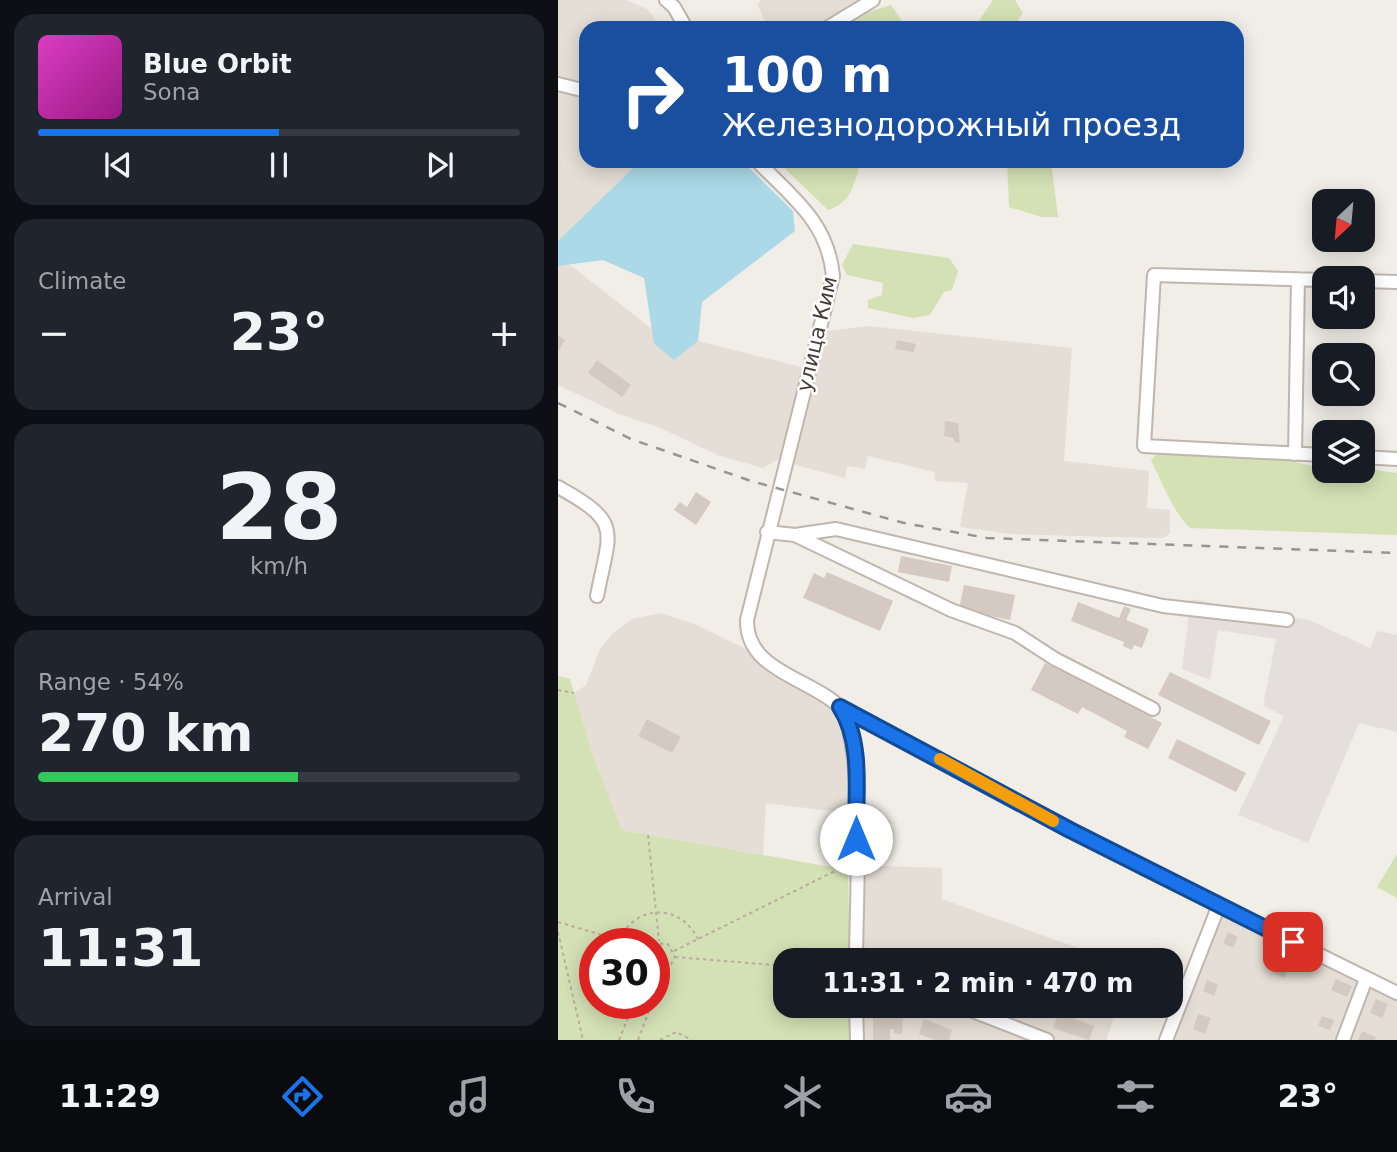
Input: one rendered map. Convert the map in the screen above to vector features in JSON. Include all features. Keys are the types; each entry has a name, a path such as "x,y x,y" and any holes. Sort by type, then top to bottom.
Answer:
{"street":[{"path":"666,0 674,7 682,21"},
{"path":"838,21 873,0"},
{"path":"558,84 579,89"},
{"name":"улица Ким","path":"764,168 822,230 830,254 833,276 767,531 747,621 749,643 765,660 830,697 840,707 1070,830 1397,993"},
{"path":"1312,280 1154,275 1144,446 1312,455"},
{"path":"1295,454 1298,279"},
{"path":"1375,281 1397,282"},
{"path":"1375,458 1397,459"},
{"path":"558,487 600,513 609,533 597,596"},
{"path":"767,531 795,535 836,529 1163,607 1287,620"},
{"path":"795,535 951,610 1015,633 1055,659 1154,709"},
{"path":"840,707 848,719 855,759 856,948"},
{"path":"1166,1040 1219,905"},
{"path":"1343,1040 1366,979"},
{"path":"856,1018 857,1040"},
{"path":"991,1018 1047,1040"}],"path":[{"path":"558,690 574,693"},
{"path":"648,835 658,928"},
{"path":"674,951 841,866 856,865"},
{"path":"627,928 630,923 656,911 678,916 698,939"},
{"path":"558,922 579,928"},
{"path":"558,932 583,1040"},
{"path":"670,946 675,957 670,966"},
{"path":"675,957 773,965"},
{"path":"619,1040 628,1019"},
{"path":"638,1040 646,1019"},
{"path":"660,1040 676,1032 692,1040"}],"shaded area":[{"path":"558,0 626,0 647,9 656,21 579,21 579,168 633,168 558,241"},
{"path":"761,0 873,0 838,21 765,21 757,4"},
{"path":"569,264 652,329 654,344 674,359 698,341 809,369 820,332 869,326 1072,348 1064,461 1149,471 1147,508 1170,510 1170,533 1163,538 1110,537 1011,534 960,527 968,483 935,481 934,472 868,456 865,469 847,466 845,478 777,460 763,468 720,456 658,427 619,414 558,385 558,266"},
{"path":"1191,599 1309,620 1370,648 1377,631 1397,635 1397,732 1359,723 1308,843 1238,815 1284,716 1263,706 1276,639 1218,630 1210,680 1182,669"},
{"path":"660,613 695,624 758,655 848,719 855,814 766,803 763,855 622,830 593,756 574,693 586,685 600,649 612,634 632,619"},
{"path":"855,865 942,868 942,899 1078,948 856,948"},
{"path":"1219,905 1397,993 1397,1040 1166,1040 1175,1018 1183,1018 1183,997"},
{"path":"856,1018 1114,1018 1106,1040 857,1040"}],"green space":[{"path":"993,0 1015,0 1023,13 1018,21 979,21"},
{"path":"891,5 902,21 846,21"},
{"path":"784,168 859,168 847,197 828,210"},
{"path":"1007,168 1052,168 1058,217 1042,217 1009,207"},
{"path":"853,244 949,258 958,271 952,290 944,292 930,315 913,318 868,308 868,300 882,295 883,283 847,275 842,265"},
{"path":"1159,452 1272,457 1312,466 1312,483 1375,483 1375,470 1397,473 1397,535 1190,528 1173,506 1151,460"},
{"path":"558,676 570,679 593,756 622,830 848,870 850,948 773,948 773,1018 851,1018 851,1040 558,1040"},
{"path":"1397,854 1397,898 1377,887"}],"water":[{"path":"633,168 749,168 793,211 795,231 702,302 698,341 674,360 654,344 644,278 603,260 558,266 558,241"}],"building":[{"path":"558,336 565,340 558,352"},
{"path":"897,340 916,344 914,352 895,349"},
{"path":"597,360 631,385 622,397 588,373"},
{"path":"945,421 958,423 960,443 954,442 954,438 944,436"},
{"path":"696,492 711,502 696,525 674,510 680,502 687,507"},
{"path":"901,556 952,566 949,582 898,572"},
{"path":"827,572 893,601 880,631 803,598 814,573 824,578"},
{"path":"964,585 1015,595 1010,620 959,609"},
{"path":"1078,602 1119,618 1124,606 1131,609 1126,620 1149,629 1142,648 1134,645 1132,650 1123,646 1124,642 1071,621"},
{"path":"1045,663 1162,723 1148,749 1124,737 1127,731 1082,707 1078,714 1031,690"},
{"path":"1170,672 1271,721 1259,745 1158,695"},
{"path":"647,719 681,737 672,753 638,736"},
{"path":"1177,739 1246,773 1236,792 1168,758"},
{"path":"1228,932 1238,937 1233,948 1223,943"},
{"path":"1281,957 1292,962 1284,978 1274,973"},
{"path":"1336,979 1352,986 1347,997 1331,990"},
{"path":"1207,980 1218,985 1214,996 1203,991"},
{"path":"1376,999 1388,1004 1382,1018 1370,1013"},
{"path":"1198,1014 1211,1018 1205,1034 1193,1029"},
{"path":"1322,1016 1334,1020 1330,1030 1318,1026"},
{"path":"873,1018 903,1018 902,1034 894,1033 894,1029 890,1029 890,1040 873,1040"},
{"path":"1057,1018 1072,1018 1094,1026 1089,1040 1053,1028"},
{"path":"924,1019 952,1030 949,1040 936,1040 919,1034"},
{"path":"1362,1031 1376,1037 1375,1040 1358,1040"}],"railway":[{"path":"558,403 631,439 751,481 904,523 987,538 1397,553"}],"slow traffic":[{"path":"940,759 1053,821"}],"route":[{"path":"856,839 855,759 848,719 840,707 1143,868 1293,942"}]}
